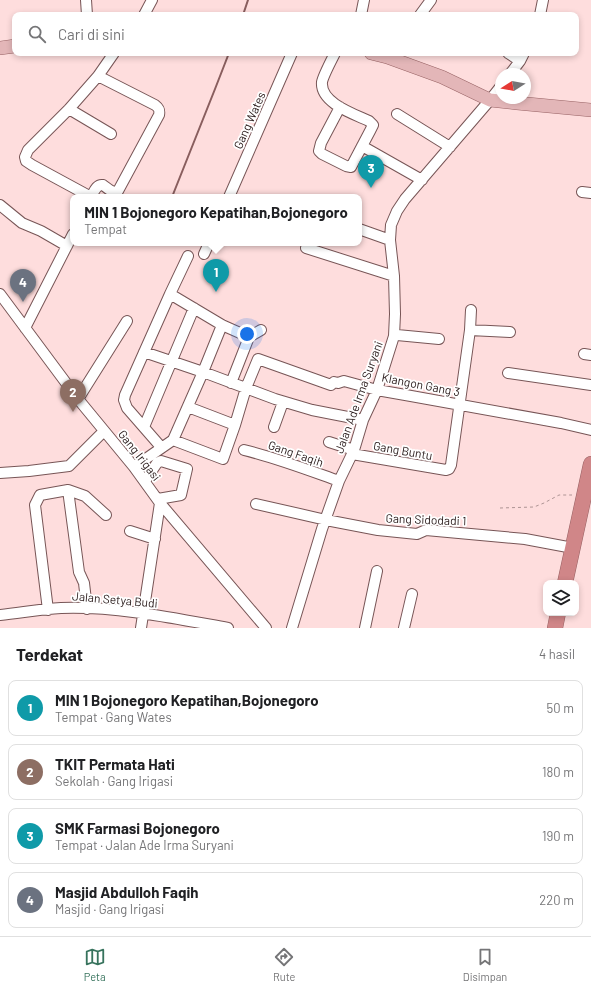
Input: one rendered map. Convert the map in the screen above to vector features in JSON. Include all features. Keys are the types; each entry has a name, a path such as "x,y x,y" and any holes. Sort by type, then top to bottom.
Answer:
{"highway":[{"path":"566,580 591,464"},
{"path":"555,628 557,616"}],"main road":[{"path":"0,48 12,46"},
{"path":"391,56 442,77 490,100 591,110"}],"street":[{"path":"86,0 87,12"},
{"path":"146,12 152,0"},
{"path":"362,12 364,0"},
{"path":"422,12 430,0"},
{"path":"541,12 543,0"},
{"path":"85,194 32,165 24,157 28,150 69,109 98,76 112,56"},
{"name":"Gang Wates","path":"230,194 291,56"},
{"path":"334,56 322,81 323,89 328,98 340,107 372,123 373,125 350,167 322,154 319,150 321,143 340,107"},
{"path":"514,68 522,57"},
{"path":"93,194 97,186 101,184 114,192 118,191 160,111 155,105 98,76"},
{"name":"Jalan Ade Irma Suryani","path":"292,628 322,529 339,482 353,452 363,420 377,390 394,336 394,276 390,240 391,224 397,211 406,199 495,94"},
{"path":"69,109 111,134"},
{"path":"397,114 450,147"},
{"path":"362,146 422,180"},
{"path":"0,205 22,222 67,246"},
{"path":"362,230 390,240"},
{"path":"25,328 70,240"},
{"path":"204,254 208,246"},
{"path":"306,248 394,276"},
{"path":"162,447 127,408 124,396 188,256"},
{"name":"Gang Irigasi","path":"0,294 78,399 134,467 159,501 266,628"},
{"path":"170,294 222,325 249,337"},
{"path":"144,427 194,308"},
{"path":"459,405 472,310"},
{"path":"78,399 127,322"},
{"path":"134,467 173,440 204,372 222,325"},
{"path":"231,383 249,337 260,330"},
{"path":"470,330 510,332"},
{"path":"394,336 439,339"},
{"path":"144,352 204,372 283,402 312,410 363,420"},
{"name":"Klangon Gang 3","path":"246,388 258,359 331,385 334,382 338,384 344,381 377,390 561,423 591,430"},
{"path":"508,373 591,385"},
{"path":"173,440 223,459 246,388"},
{"path":"274,427 283,402"},
{"name":"Gang Buntu","path":"329,442 353,452 446,470 449,469 451,465 459,405"},
{"path":"188,407 235,425"},
{"path":"0,473 69,466 104,431"},
{"name":"Gang Faqih","path":"244,450 262,454 339,482"},
{"path":"142,628 159,501 181,495 187,469 161,460 157,463 144,482"},
{"path":"68,490 79,572 84,583 87,609"},
{"path":"48,610 35,505 40,495 68,490 85,496 106,515"},
{"name":"Gang Sidodadi 1","path":"256,504 326,520 385,531 417,534 426,530 525,539 573,548"},
{"path":"130,531 155,539"},
{"path":"365,628 377,571"},
{"path":"404,628 412,594"},
{"name":"Jalan Setya Budi","path":"0,615 61,608 104,609 143,612 228,628"}],"path":[{"path":"500,508 534,507 559,494 584,497"}],"waterway":[{"path":"244,12 248,0"},
{"path":"173,194 228,56"}],"place":[{"name":"SMK Farmasi Bojonegoro","path":"371,188"},
{"name":"MIN 1 Bojonegoro Kepatihan,Bojonegoro","path":"216,292"},
{"name":"Masjid Abdulloh Faqih","path":"23,302"},
{"name":"TKIT Permata Hati","path":"73,412"}]}
